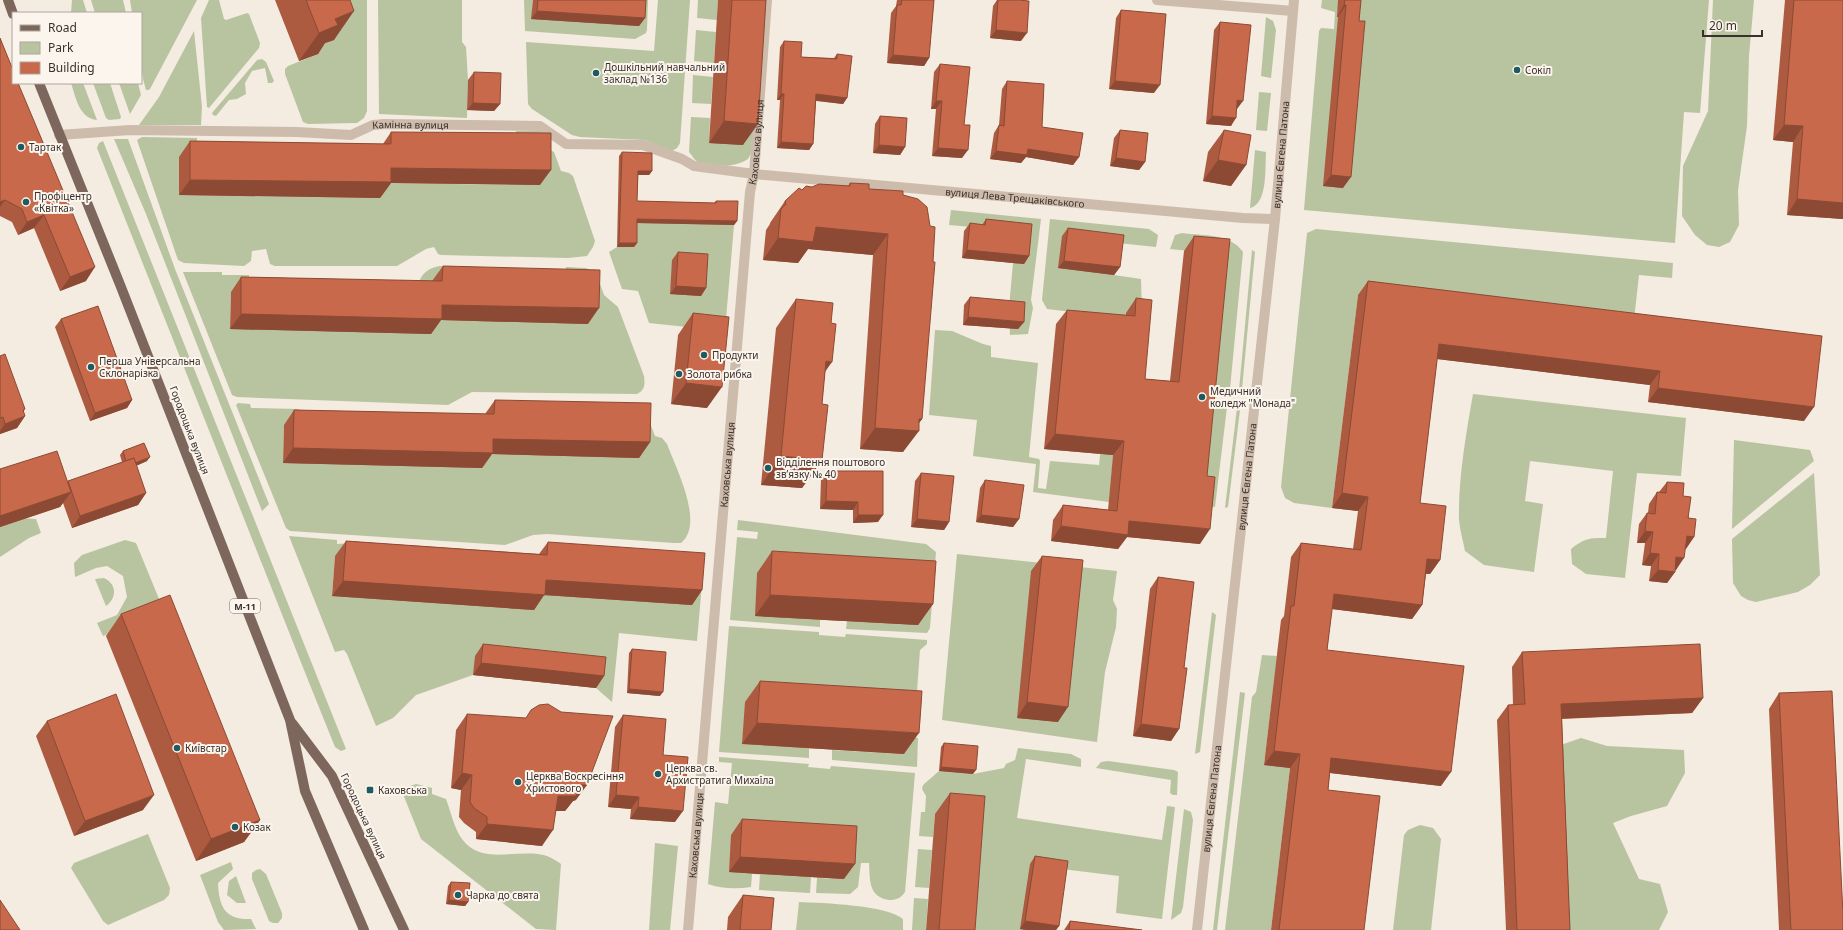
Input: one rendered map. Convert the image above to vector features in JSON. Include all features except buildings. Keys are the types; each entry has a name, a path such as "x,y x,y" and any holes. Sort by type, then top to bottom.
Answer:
{"main road":[{"path":"8,0 12,12"},
{"name":"Городоцька вулиця","path":"39,84 121,287 290,720 305,791 364,930"},
{"name":"Городоцька вулиця","path":"290,720 332,776 404,930"}],"street":[{"name":"Каховська вулиця","path":"688,930 749,200 754,174 767,0"},
{"path":"1157,0 1293,12"},
{"name":"вулиця Євгена Патона","path":"1197,930 1275,219 1294,0"},
{"name":"Камінна вулиця","path":"59,136 130,130 297,132 351,135 373,125 384,124 540,126 566,144 643,145 682,158 694,166 754,174"},
{"name":"вулиця Лева Трещаківського","path":"754,174 1275,219"}],"green space":[{"path":"72,0 83,0 87,12 71,12"},
{"path":"91,0 123,0 126,12 95,12"},
{"path":"130,0 197,0 150,89 148,90 146,90 143,81 142,71 142,12 132,12"},
{"path":"209,0 219,0 224,19 226,20 247,13 249,14 260,43 259,48 209,108 207,107 201,18"},
{"path":"318,0 367,0 367,111 364,118 357,123 308,124 303,122 285,74 285,69 288,66 318,54"},
{"path":"378,0 462,0 462,42 466,47 468,80 467,118 379,114"},
{"path":"524,0 533,0 532,19 648,0 646,33 635,39 525,31"},
{"name":"Дошкільний навчальний заклад №136","path":"658,0 690,0 680,143 677,148 672,151 644,140 580,137 572,135 532,109 528,104 526,42 654,51"},
{"path":"698,0 718,0 717,20 697,18"},
{"name":"Сокіл","path":"1322,0 1709,0 1700,113 1684,112 1675,243 1304,210 1319,31 1321,28 1334,29 1335,12 1321,8"},
{"path":"1713,0 1754,0 1749,56 1747,126 1738,190 1739,225 1730,242 1719,247 1707,245 1695,235 1682,216 1683,166 1708,111"},
{"path":"1266,17 1273,21 1276,30 1271,78 1261,76"},
{"path":"696,30 716,32 714,63 694,61"},
{"path":"194,31 202,107 201,125 139,125 159,97"},
{"path":"262,59 266,62 274,81 272,83 268,83 265,68 252,71 245,83 246,94 237,99 229,100 216,116 213,115 212,113 257,60"},
{"path":"693,75 713,77 711,104 692,103"},
{"path":"71,84 83,84 97,120 86,115 82,111"},
{"path":"93,84 110,84 121,117 120,119 109,120 106,118"},
{"path":"119,84 138,84 141,95 130,114"},
{"path":"756,91 751,153 748,159 737,164 717,166 703,164 694,159 689,152 691,117 710,118 709,143"},
{"path":"1259,92 1271,93 1267,131 1256,130"},
{"path":"516,131 540,131 548,149 554,152 561,171 569,173 573,176 595,241 587,256 568,258 441,255 438,254 434,247 426,249 397,266 275,266 270,264 266,249 252,251 251,261 244,266 184,263 178,260 137,140 142,137 197,138 197,157 179,157 179,195 380,198 381,183 538,185 516,148"},
{"path":"114,139 128,139 175,269 269,504 262,511 146,214"},
{"path":"103,141 346,749 341,751 335,747 97,148 99,143"},
{"path":"1255,150 1266,152 1265,175 1263,192 1260,200 1256,205 1250,208"},
{"path":"951,210 1041,219 1031,300 1033,308 1028,334 1010,335 1009,308 1013,263 1024,263 1026,232 949,225"},
{"path":"1050,219 1149,229 1158,235 1156,247 1118,243 1114,275 1141,279 1142,315 1126,313 1109,502 1033,492 1036,464 973,456 977,420 929,415 935,330 952,331 991,346 991,357 1038,363 1029,457 1039,459 1040,461 1038,488 1046,489 1050,461 1099,465 1114,317 1047,309 1042,300"},
{"path":"635,223 734,225 725,331 649,323 638,291 622,289 609,252 617,247 634,247"},
{"path":"1316,229 1673,263 1672,278 1639,275 1633,329 1358,295 1332,508 1294,503 1285,498 1281,487 1307,233"},
{"path":"1182,233 1224,238 1238,246 1243,252 1230,389 1207,386 1220,254 1170,249 1175,235"},
{"path":"1252,250 1255,252 1242,389 1239,390"},
{"path":"439,266 456,266 456,282 419,283 420,279 426,272"},
{"path":"566,267 586,268 596,273 604,295 618,307 644,376 644,387 642,391 637,394 472,392 448,405 237,397 232,395 183,272 222,272 222,275 249,275 249,292 231,292 230,329 432,320 565,285"},
{"path":"1473,394 1686,418 1681,476 1637,473 1625,578 1586,574 1572,564 1571,549 1587,539 1606,538 1613,471 1530,461 1525,501 1543,504 1534,572 1484,565 1465,551 1459,520 1459,505 1465,441"},
{"path":"238,403 250,404 251,408 299,409 299,425 284,425 283,463 483,454 647,415 655,436 662,438 667,444 682,481 689,510 690,523 688,534 681,543 547,534 533,535 505,545 290,531 286,528 236,405"},
{"path":"1205,404 1227,407 1215,507 1203,505"},
{"path":"1237,408 1240,410 1228,507 1225,508"},
{"path":"1734,440 1810,450 1814,461 1732,529"},
{"path":"1814,473 1820,575 1810,585 1798,592 1756,602 1748,600 1741,596 1733,583 1732,539"},
{"path":"20,518 36,519 41,533 29,538 0,557 0,521"},
{"path":"738,520 926,544 936,552 930,628 927,633 846,629 847,621 820,620 820,627 730,620 737,537 757,539 758,532 737,530"},
{"path":"289,536 337,540 337,544 352,543 335,556 332,596 535,595 704,561 697,641 619,633 612,702 596,688 473,675 416,695 393,718 376,726 347,654 344,650 335,652"},
{"path":"125,540 136,543 164,611 103,636 97,623 117,615 127,597 123,576 107,566 96,568 75,577 74,563 82,555"},
{"path":"957,554 1117,571 1113,600 1117,609 1116,627 1105,672 1097,742 942,720"},
{"path":"104,578 111,584 114,591 114,595 110,603 106,606 95,579"},
{"path":"1212,612 1216,615 1200,752 1195,754"},
{"path":"729,626 819,632 819,635 845,637 846,634 927,640 927,644 920,650 917,691 922,697 920,725 906,724 742,744 809,748 809,758 719,752"},
{"path":"1262,655 1277,656 1264,765 1290,768 1271,930 1225,930 1252,697 1256,692"},
{"path":"1240,692 1245,693 1217,930 1213,930"},
{"path":"905,737 918,738 917,767 832,760 832,750 904,754"},
{"path":"1581,738 1607,746 1684,750 1685,773 1667,806 1631,816 1613,823 1639,879 1660,884 1668,912 1659,930 1553,930 1549,749"},
{"path":"1018,748 1071,754 1081,759 1081,767 1026,759 1017,818 1162,840 1167,806 1175,807 1162,919 1116,913 1119,876 1062,869 1027,930 961,930 935,814 933,837 919,836 921,812 925,812 926,796 922,789 923,785 939,771 973,774 1004,768 1006,764 1015,760"},
{"path":"719,757 809,764 808,767 830,769 831,766 915,773 905,892 897,899 892,900 882,898 877,895 870,881 869,863 861,863 858,887 850,894 816,893 817,878 844,879 752,874 751,887 730,888 708,884 715,802 728,804 732,763 719,762"},
{"path":"1108,761 1174,770 1178,772 1177,795 1170,793 1171,780 1096,768 1101,762"},
{"path":"416,784 432,788 432,794 446,799 457,830 462,839 471,847 480,852 502,855 525,853 536,854 547,856 561,864 556,930 536,929 421,839 401,789"},
{"path":"1184,809 1191,812 1193,820 1183,907 1181,913 1171,920"},
{"path":"1420,825 1433,828 1441,839 1431,930 1393,930 1404,835 1408,830"},
{"path":"148,834 170,888 169,895 164,900 108,925 103,921 71,868 74,863"},
{"path":"655,843 678,846 670,930 649,930"},
{"path":"918,849 932,850 929,888 915,887"},
{"path":"231,862 233,869 218,883 222,905 229,914 235,917 251,919 256,929 224,930 218,922 200,875"},
{"path":"260,869 266,874 282,913 282,918 278,923 269,921 252,879 252,873"},
{"path":"760,874 811,877 810,893 759,890"},
{"path":"236,876 246,903 237,903 227,895 229,881"},
{"path":"914,898 928,899 926,930 912,930"},
{"path":"799,902 854,906 895,914 903,919 903,930 796,930"}],"place":[{"name":"Сокіл","path":"1517,70"},
{"name":"Дошкільний навчальний заклад №136","path":"596,73"},
{"name":"Тартак","path":"21,147"},
{"name":"Профіцентр «Квітка»","path":"26,202"},
{"name":"Продукти","path":"704,355"},
{"name":"Перша Універсальна Склонарізка","path":"91,367"},
{"name":"Золота рибка","path":"679,374"},
{"name":"Медичний коледж \"Монада\"","path":"1202,397"},
{"name":"Відділення поштового зв’язку № 40","path":"768,468"},
{"name":"Київстар","path":"177,748"},
{"name":"Церква св. Архистратига Михаїла","path":"658,774"},
{"name":"Церква Воскресіння Христового","path":"518,782"},
{"name":"Каховська","path":"370,790"},
{"name":"Козак","path":"235,827"},
{"name":"Чарка до свята","path":"458,895"}]}
